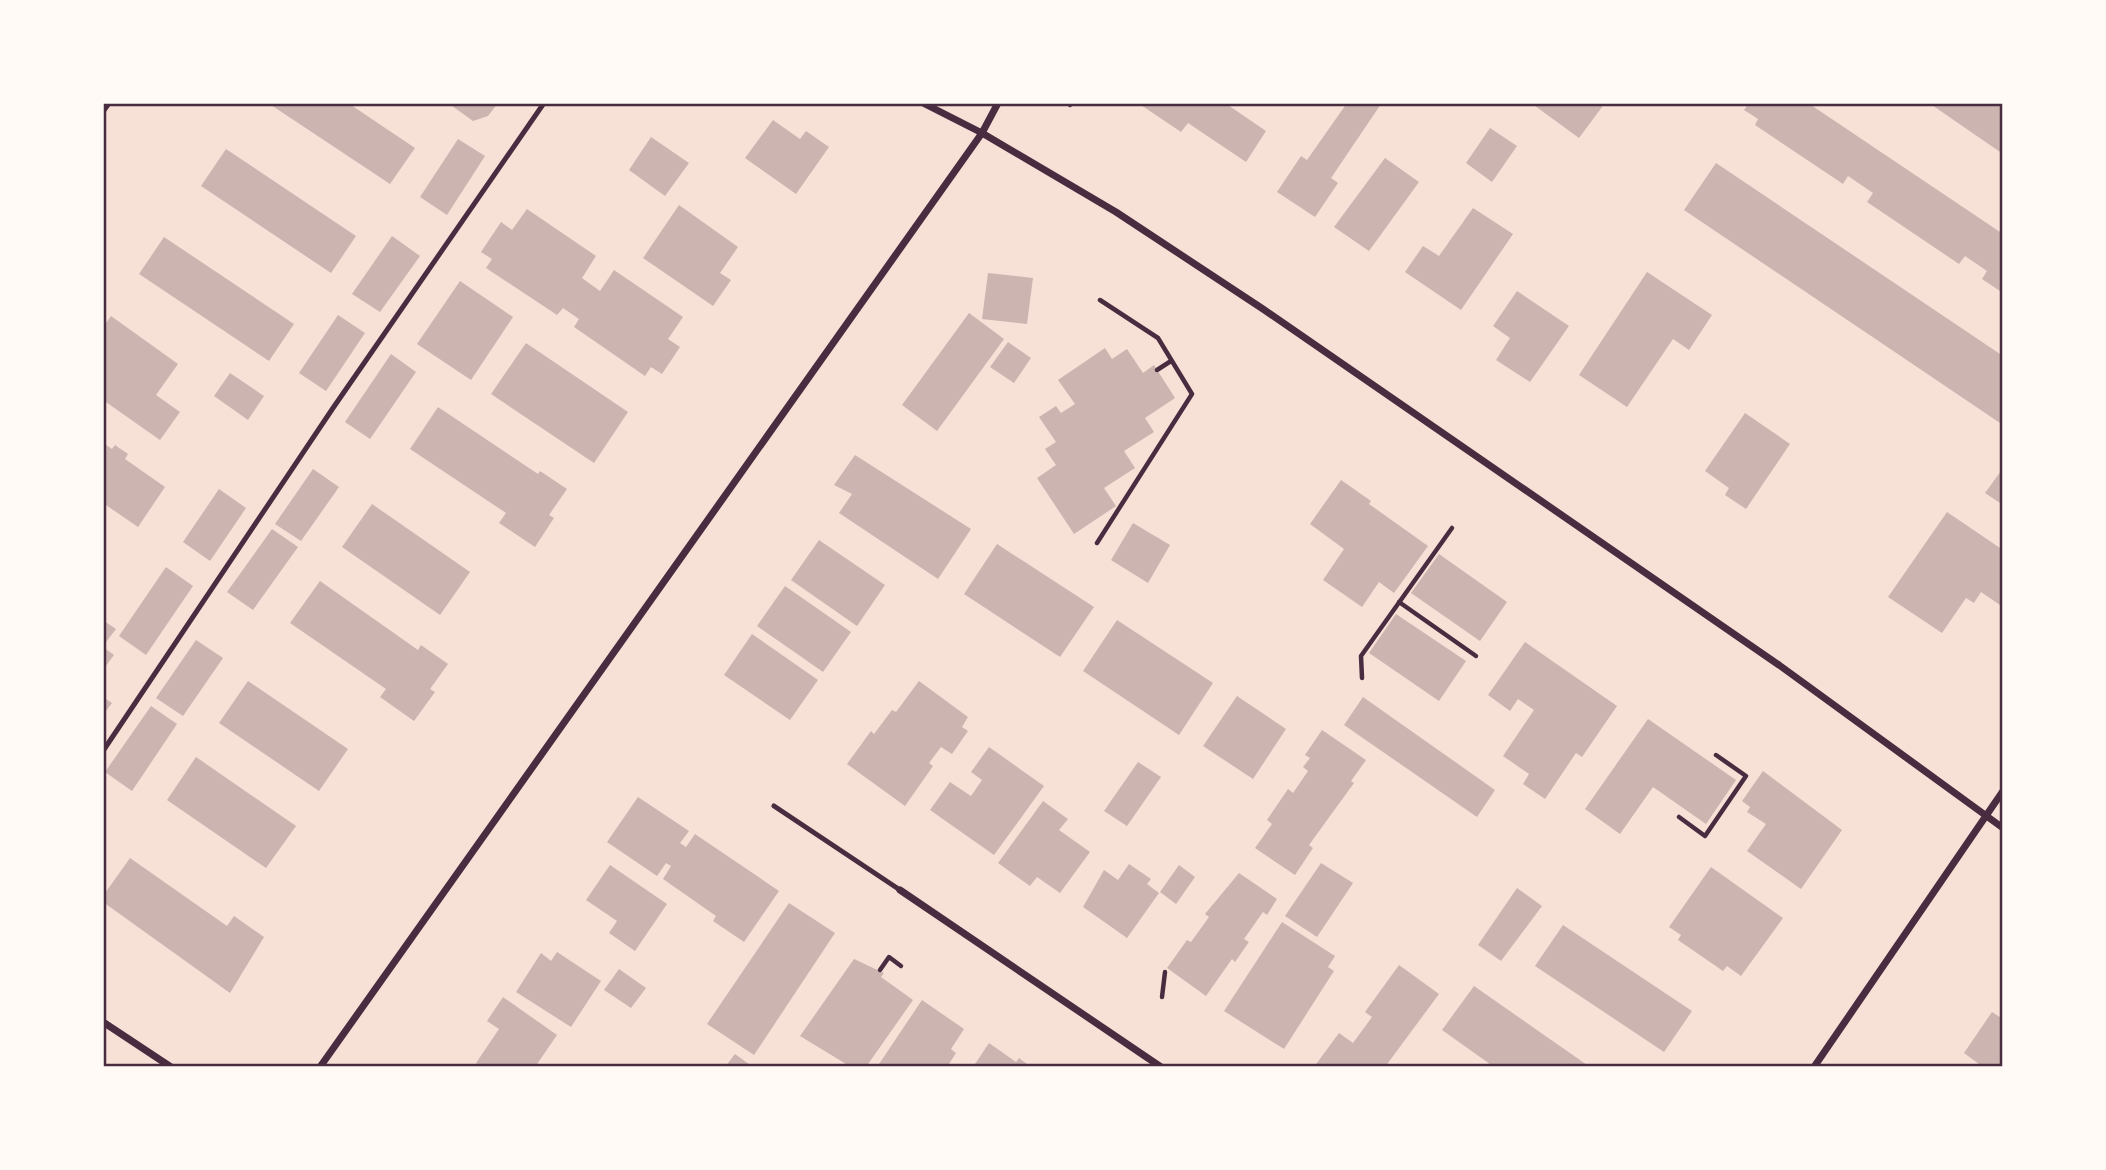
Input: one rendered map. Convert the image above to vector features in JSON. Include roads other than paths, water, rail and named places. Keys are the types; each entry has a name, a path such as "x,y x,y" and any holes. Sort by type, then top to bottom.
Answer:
{"street":[{"path":"103,110 108,103"},
{"path":"923,103 982,133 1116,212 1369,381 1779,665 2003,828"},
{"path":"320,1067 982,133 998,103"},
{"path":"1814,1067 2003,791"},
{"path":"900,890 1161,1067"},
{"path":"103,1022 171,1067"}],"lane":[{"path":"103,751 333,408 544,103"},
{"path":"774,806 900,890"}]}
